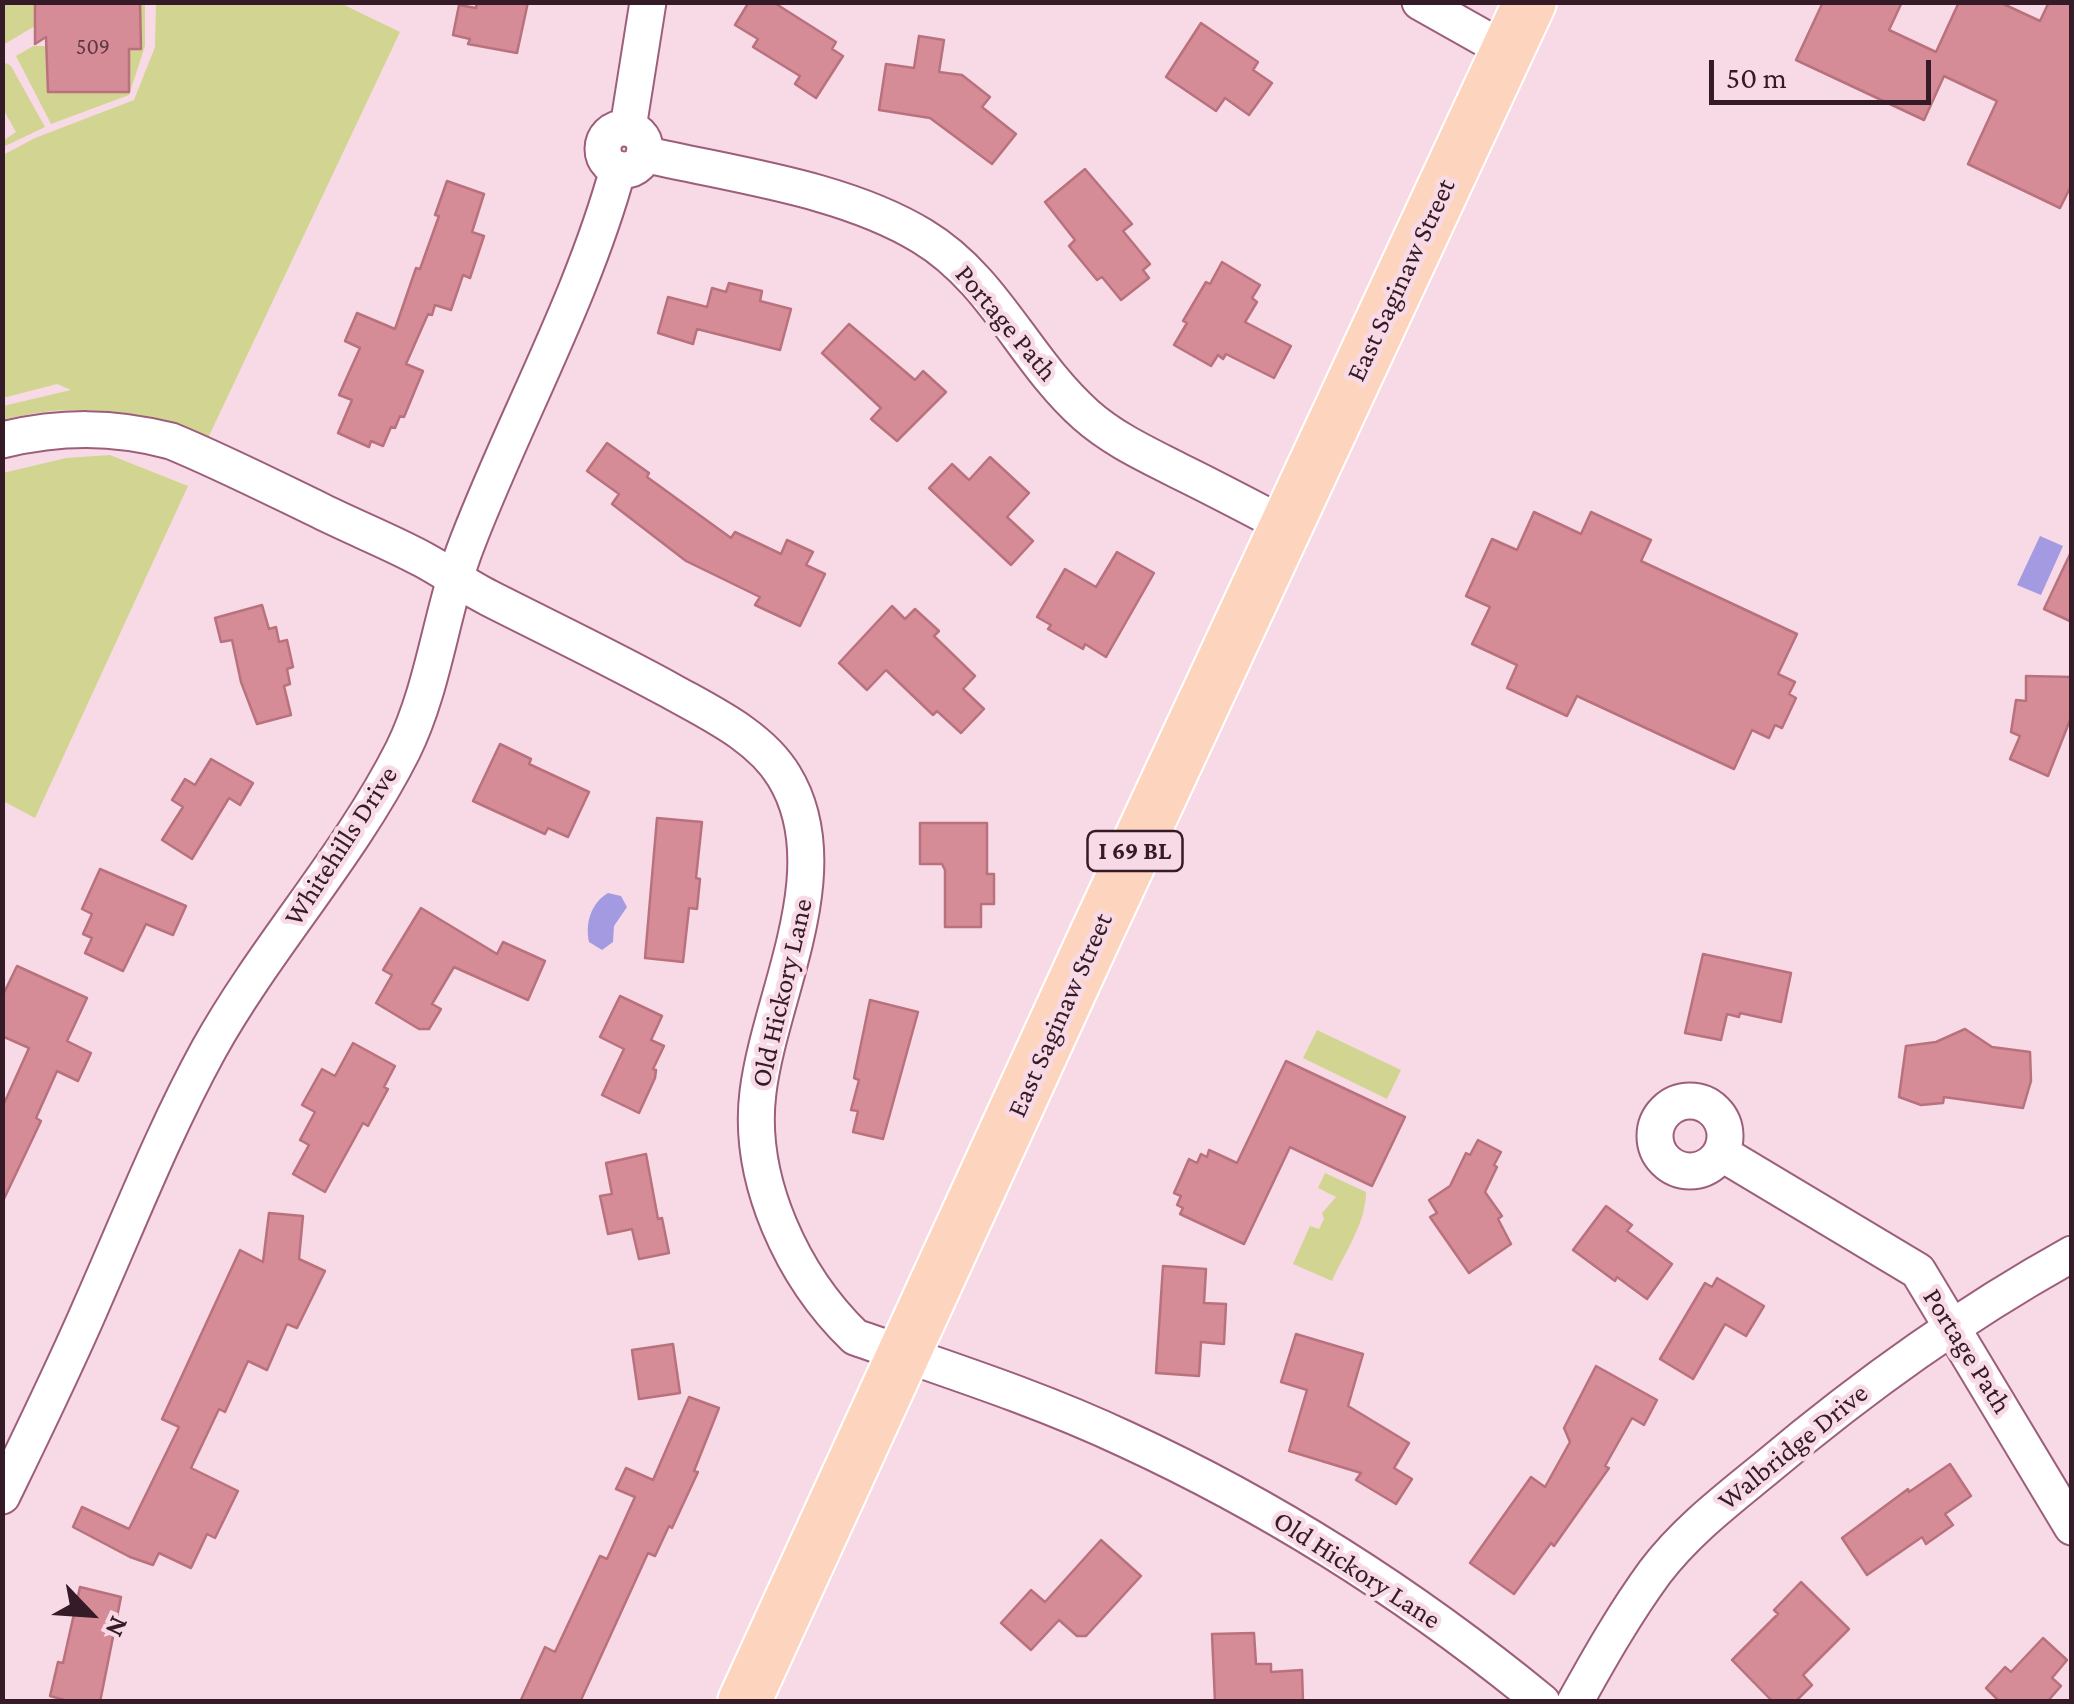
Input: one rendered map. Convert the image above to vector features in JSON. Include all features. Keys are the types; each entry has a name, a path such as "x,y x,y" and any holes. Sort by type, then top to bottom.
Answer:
{"main road":[{"name":"East Saginaw Street","path":"744,1702 1530,2"}],"street":[{"name":"Whitehills Drive","path":"2,1496 55,1388 172,1118 254,974 372,806 405,746 466,544 630,150 648,2"},
{"path":"1420,2 1507,50"},
{"name":"Portage Path","path":"630,150 801,190 871,212 921,235 987,290 1053,381 1086,416 1120,441 1286,526"},
{"name":"Old Hickory Lane","path":"2,440 78,428 125,431 171,441 423,560 455,580 602,652 717,716 757,745 784,775 803,816 806,886 758,1093 758,1134 765,1180 782,1232 835,1318 855,1337 1044,1404 1218,1485 1354,1564 1427,1612 1542,1702"},
{"name":"Portage Path","path":"1721,1153 1918,1271 2072,1527"},
{"name":"Walbridge Drive","path":"1575,1702 1656,1571 1698,1524 1789,1448 1952,1324 2072,1254"}],"green space":[{"path":"2,3 35,3 35,26 3,45"},
{"path":"140,3 145,3 145,46 129,95 51,124 16,56 33,46 46,46 48,92 128,92 129,49 140,49"},
{"path":"156,3 340,3 400,32 208,438 107,412 58,411 3,420 3,406 71,390 57,384 3,398 3,155 35,138 134,100 155,47"},
{"path":"6,63 45,127 3,147 3,141 16,132 3,109"},
{"path":"110,455 188,486 35,818 3,801 3,473 66,458"},
{"path":"1317,1030 1401,1070 1387,1099 1303,1058"},
{"path":"1325,1173 1366,1192 1359,1226 1332,1281 1293,1264 1310,1226 1319,1229 1324,1219 1322,1213 1336,1197 1318,1188"}],"shaded area":[{"path":"2040,536 2063,546 2041,595 2017,585"},
{"path":"608,893 621,896 627,907 614,926 613,942 602,950 589,942 588,928 593,908"}],"building":[{"path":"35,2 140,2 141,49 129,49 129,92 48,92 46,37 35,44"},
{"path":"477,2 528,2 517,53 468,44 470,39 453,35 459,5 476,8"},
{"path":"749,2 773,2 836,42 832,49 843,56 816,98 795,84 800,76 753,47 758,39 735,25"},
{"path":"1823,2 1902,2 1889,30 1936,52 1959,2 1999,2 2040,21 2049,2 2072,2 2072,184 2060,208 1968,164 1997,101 1944,76 1924,120 1796,60"},
{"path":"1201,23 1258,62 1253,70 1272,83 1249,115 1225,98 1216,111 1166,77"},
{"path":"919,36 944,40 939,72 962,75 990,97 982,107 1016,134 992,164 930,118 879,110 886,64 914,68"},
{"path":"1085,169 1132,224 1123,231 1150,264 1143,270 1149,278 1121,300 1102,277 1097,280 1069,246 1075,240 1045,202"},
{"path":"447,181 484,194 472,232 484,236 470,278 463,275 451,310 435,305 432,315 428,314 406,364 423,371 404,417 400,416 395,428 391,427 383,446 371,441 369,447 338,433 352,400 339,395 360,348 345,341 357,313 395,329 439,216 435,215"},
{"path":"1222,262 1260,285 1252,298 1257,302 1245,322 1291,346 1274,378 1226,354 1223,359 1218,355 1211,366 1174,345 1187,323 1183,321"},
{"path":"729,283 762,291 760,301 791,309 780,350 697,329 693,344 658,333 668,297 707,307 712,288 726,292"},
{"path":"849,324 915,380 923,371 946,392 897,441 871,419 881,408 822,353"},
{"path":"607,443 731,538 735,532 781,554 787,540 813,552 806,565 825,574 800,626 755,605 760,597 686,561 612,504 619,494 587,471"},
{"path":"990,457 1029,493 1007,517 1033,541 1011,565 929,488 952,464 969,480"},
{"path":"1534,512 1581,534 1591,512 1651,540 1641,561 1797,634 1778,674 1795,682 1789,694 1796,698 1782,728 1775,725 1769,738 1752,730 1734,769 1577,696 1567,716 1507,688 1517,665 1472,644 1490,607 1466,596 1492,539 1517,550"},
{"path":"2072,550 2072,622 2044,609"},
{"path":"1117,552 1154,573 1106,657 1048,629 1051,625 1037,617 1065,569 1096,587"},
{"path":"262,605 269,629 276,627 279,642 287,640 293,667 287,669 290,684 284,686 291,715 257,724 241,682 232,640 221,642 215,618"},
{"path":"892,606 905,619 915,609 939,631 934,636 975,676 963,689 984,709 961,733 937,711 933,715 886,670 867,690 839,663"},
{"path":"2026,676 2072,677 2072,715 2048,776 2010,759 2020,736 2011,732 2016,700 2026,701"},
{"path":"500,744 531,759 529,764 589,792 568,837 548,828 545,834 473,801"},
{"path":"211,759 253,783 240,805 229,798 192,859 162,840 183,807 172,800 185,779 195,785"},
{"path":"657,818 702,822 697,909 689,908 683,962 645,958"},
{"path":"920,823 987,823 987,874 994,874 994,904 981,904 981,927 945,927 945,870 942,864 920,864"},
{"path":"100,869 186,906 173,935 146,924 123,971 85,953 92,938 83,934 92,914 82,909"},
{"path":"421,908 497,954 503,942 545,961 528,1000 454,967 432,1004 441,1009 429,1029 419,1029 376,1003 392,975 383,970"},
{"path":"1703,954 1791,973 1781,1022 1727,1014 1721,1040 1685,1033"},
{"path":"17,966 87,998 67,1041 91,1053 78,1081 57,1071 36,1118 41,1121 2,1203 2,1108 29,1048 2,1036 2,997"},
{"path":"620,996 662,1016 651,1040 664,1046 639,1113 602,1095 624,1049 600,1037"},
{"path":"870,1000 918,1012 883,1139 853,1132 858,1111 851,1110 859,1080 854,1078"},
{"path":"1965,1029 1992,1047 2030,1052 2031,1081 2023,1108 1944,1097 1943,1103 1921,1105 1899,1097 1906,1046 1936,1042"},
{"path":"353,1043 395,1066 384,1087 388,1089 368,1126 363,1123 325,1192 293,1174 309,1145 300,1140 315,1112 302,1105 322,1069 335,1076"},
{"path":"1286,1061 1405,1117 1372,1186 1290,1147 1244,1244 1180,1214 1183,1208 1177,1205 1181,1196 1174,1193 1189,1159 1197,1163 1201,1154 1207,1157 1209,1150 1237,1163"},
{"path":"1478,1140 1501,1152 1485,1192 1502,1216 1498,1219 1511,1244 1469,1273 1430,1217 1437,1213 1429,1200 1450,1186 1466,1153 1470,1155"},
{"path":"646,1154 658,1219 662,1218 669,1253 639,1259 632,1229 608,1234 600,1196 612,1194 606,1163"},
{"path":"1606,1206 1632,1225 1627,1231 1672,1264 1647,1299 1573,1250"},
{"path":"269,1213 303,1216 299,1259 325,1271 297,1328 287,1324 267,1370 248,1361 225,1412 219,1409 191,1468 238,1491 215,1538 207,1534 191,1568 159,1553 153,1565 130,1557 73,1527 82,1507 129,1529 179,1427 162,1419 240,1250 263,1262"},
{"path":"1163,1266 1206,1269 1204,1303 1226,1304 1224,1344 1201,1342 1199,1376 1156,1373"},
{"path":"1717,1278 1764,1306 1746,1336 1725,1324 1693,1379 1660,1359 1705,1283 1712,1287"},
{"path":"1296,1334 1363,1354 1348,1406 1409,1443 1394,1468 1412,1479 1396,1504 1356,1480 1361,1473 1289,1451 1307,1390 1281,1382"},
{"path":"673,1344 680,1393 639,1399 632,1350"},
{"path":"1596,1366 1657,1400 1644,1425 1632,1418 1605,1466 1609,1468 1554,1546 1551,1543 1514,1594 1470,1563 1531,1477 1545,1487 1570,1442 1564,1428"},
{"path":"689,1397 719,1408 694,1471 698,1472 655,1556 648,1553 580,1702 520,1702 545,1647 555,1652 600,1556 607,1559 635,1497 616,1489 626,1468 653,1480"},
{"path":"1950,1464 1971,1496 1945,1514 1953,1525 1926,1544 1922,1537 1867,1575 1842,1538 1908,1489 1909,1492"},
{"path":"1101,1540 1141,1576 1086,1636 1077,1636 1059,1620 1031,1650 1001,1623 1031,1590 1045,1602"},
{"path":"1801,1582 1849,1629 1803,1675 1812,1685 1795,1702 1773,1702 1732,1660 1778,1614 1774,1610"},
{"path":"80,1587 121,1597 100,1702 72,1702 50,1696 58,1662 63,1663"},
{"path":"1254,1633 1256,1664 1271,1664 1271,1672 1302,1670 1303,1702 1215,1702 1212,1634"},
{"path":"2043,1638 2067,1660 2052,1678 2061,1686 2047,1702 2000,1702 1986,1688 2005,1667 2011,1672"}]}
